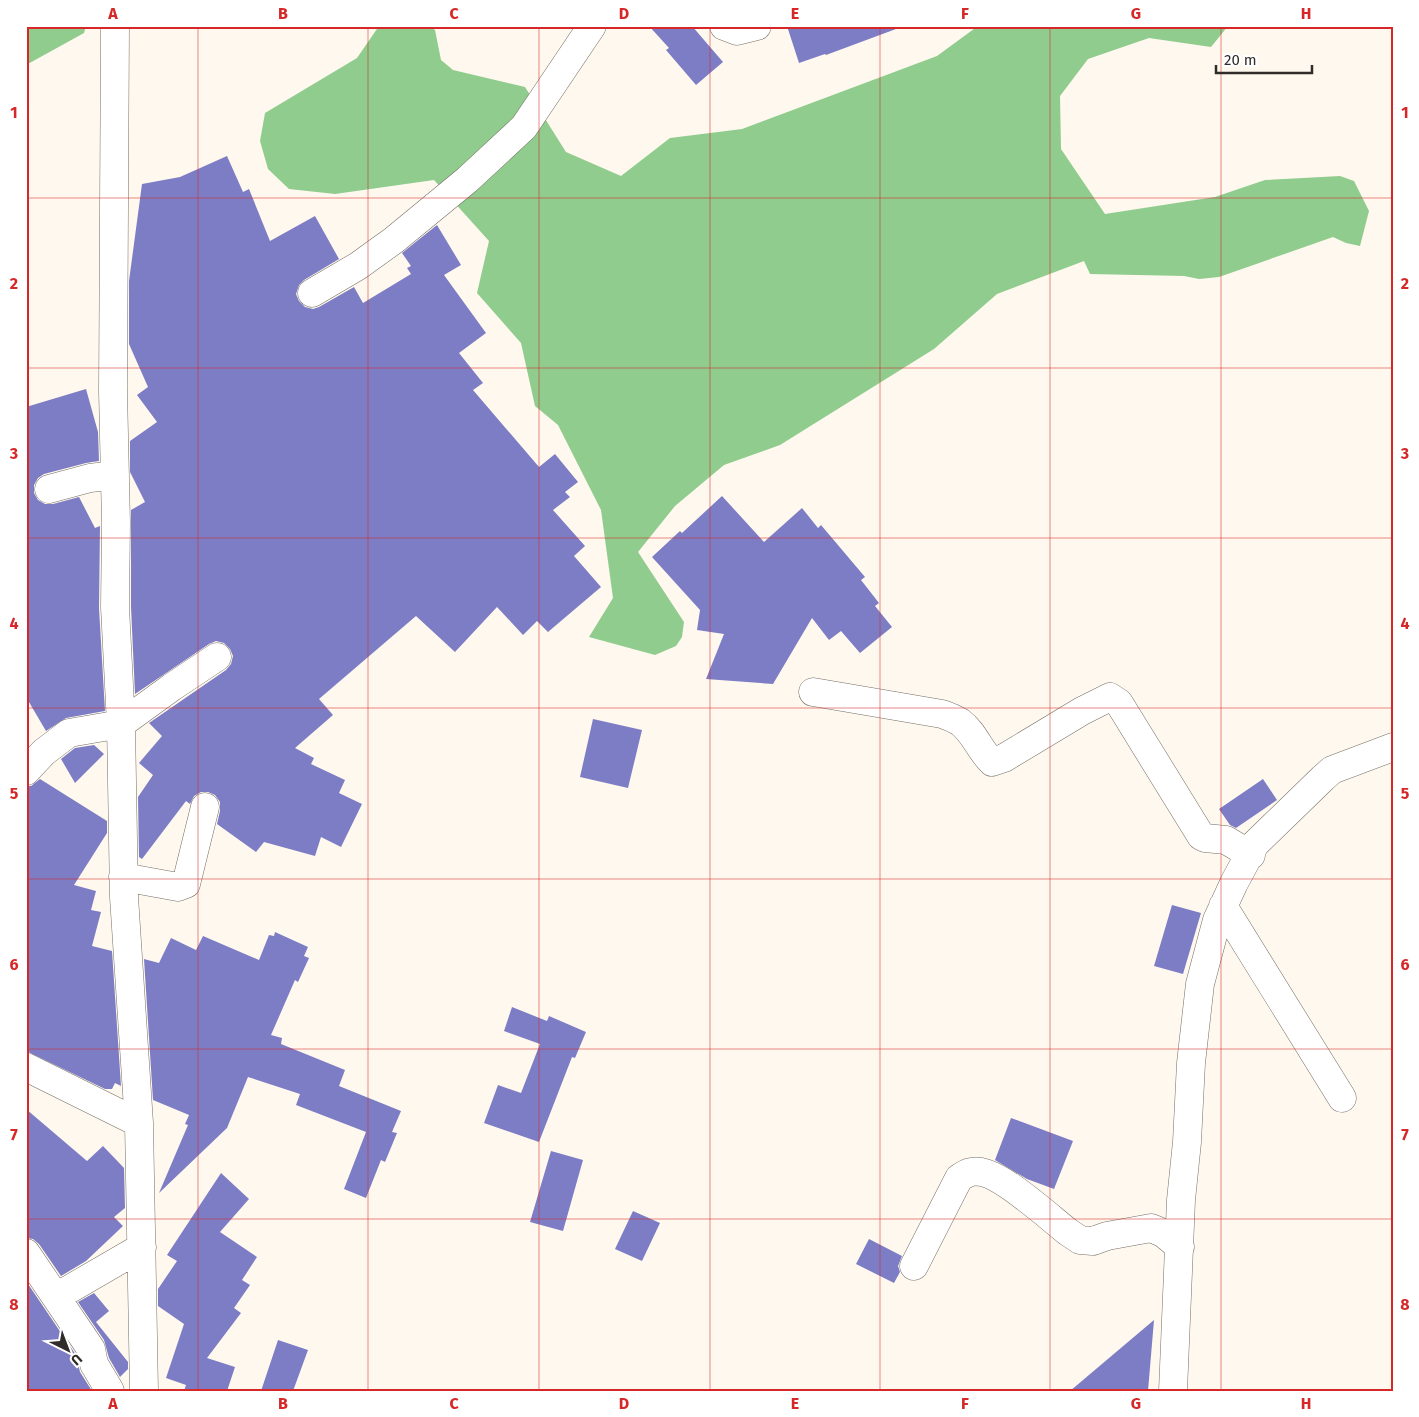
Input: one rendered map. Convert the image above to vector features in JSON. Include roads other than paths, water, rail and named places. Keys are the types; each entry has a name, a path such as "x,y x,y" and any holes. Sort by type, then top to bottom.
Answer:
{"street":[{"path":"115,26 113,347 115,607 121,724 123,877 139,1123 144,1391"},
{"path":"312,293 358,266 394,240 467,180 524,127 592,26"},
{"path":"724,26 737,31 757,26"},
{"path":"49,489 90,478 115,475"},
{"path":"26,771 44,752 70,734 121,724 217,657"},
{"path":"813,692 942,714 961,723 971,734 984,755 992,762 1004,758 1082,711 1110,697 1119,703 1201,836 1226,840 1250,855"},
{"path":"1173,1391 1181,1200 1187,1142 1191,1063 1200,984 1217,920 1255,844 1332,770 1393,747"},
{"path":"123,877 178,887 186,884 205,807"},
{"path":"1223,906 1342,1098"},
{"path":"26,1067 139,1123"},
{"path":"914,1266 960,1178 969,1172 982,1172 998,1178 1080,1240 1093,1241 1107,1236 1151,1228 1163,1233 1180,1247"},
{"path":"56,1297 142,1247"},
{"path":"26,1253 91,1349 94,1364 110,1391"}]}
